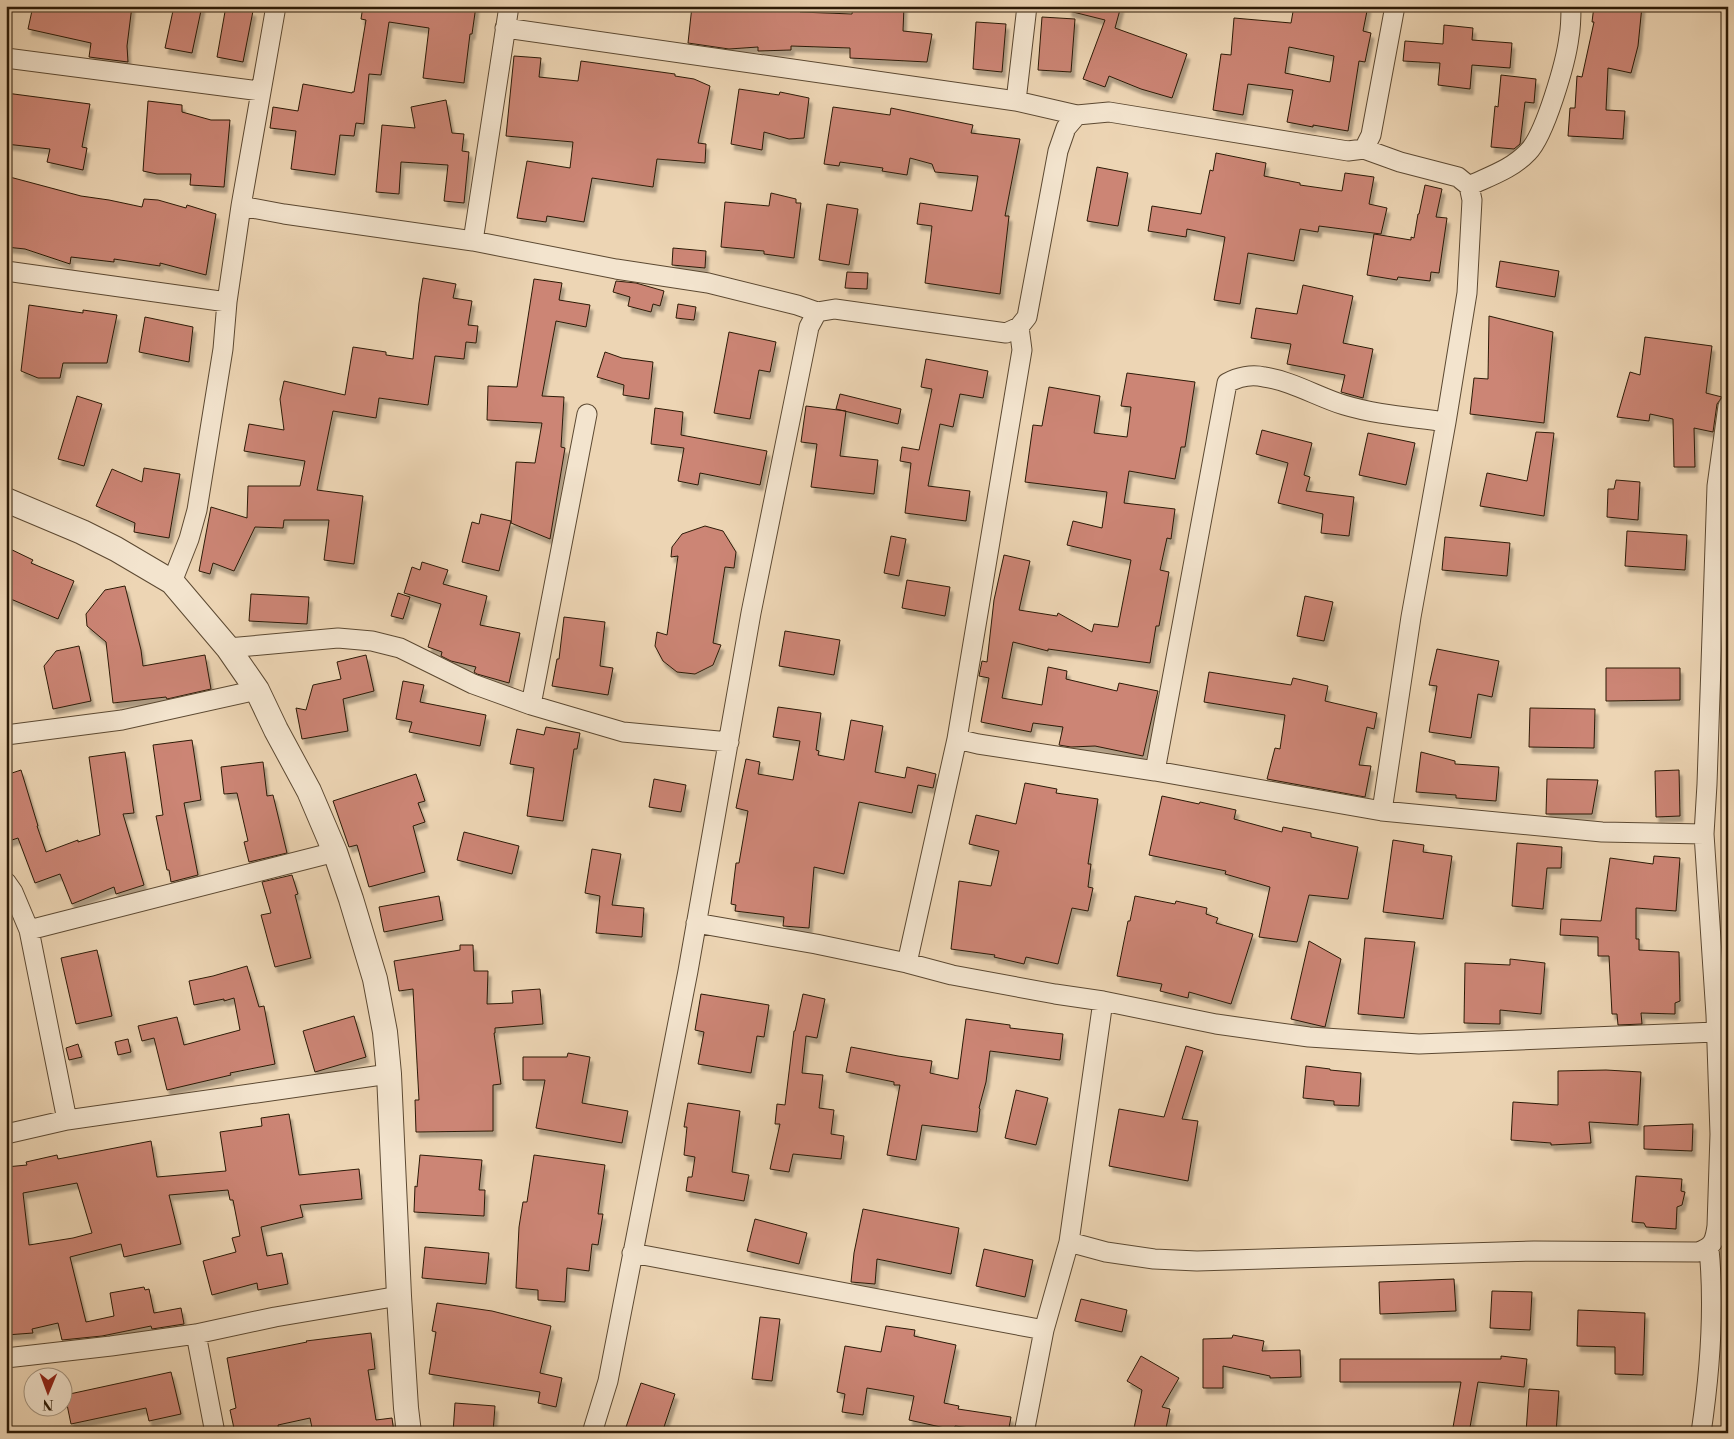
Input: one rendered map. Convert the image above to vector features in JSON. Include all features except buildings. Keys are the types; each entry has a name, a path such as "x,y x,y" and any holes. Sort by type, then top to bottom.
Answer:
{"street":[{"path":"172,582 189,539 197,510 220,368 226,302 241,206 276,6"},
{"path":"473,241 509,6"},
{"path":"1016,100 1027,6"},
{"path":"1364,149 1370,135 1395,6"},
{"path":"1469,186 1509,168 1530,151 1544,126 1562,68 1569,37 1571,6"},
{"path":"505,28 1016,100 1077,115 1109,112 1348,151 1364,149 1400,162 1458,177 1469,186 1472,200 1467,293 1411,617 1382,811"},
{"path":"6,58 260,91"},
{"path":"241,206 473,241 708,283 797,305 817,312 835,309 1006,332 1019,327 1026,317 1058,151 1066,128 1077,115"},
{"path":"6,271 226,302"},
{"path":"592,1433 608,1381 677,1030 751,613 809,327 817,312"},
{"path":"907,963 957,739 1022,350 1019,327"},
{"path":"1155,771 1227,383 1245,377 1264,376 1345,405 1446,422"},
{"path":"1701,1433 1709,1367 1712,1299 1709,1249 1715,1240 1717,1226 1724,1134 1720,980 1704,834 1720,604 1718,486 1728,406"},
{"path":"531,705 587,414"},
{"path":"6,500 82,532 116,549 172,582 228,648 257,690 309,791 335,852 351,899 375,979 385,1032 390,1074 399,1296 409,1433"},
{"path":"228,648 338,638 372,641 400,648 473,684 531,705 623,732 729,742"},
{"path":"6,735 122,720 257,690"},
{"path":"957,739 978,744 1155,771 1382,811 1602,832 1704,834"},
{"path":"29,930 335,852"},
{"path":"6,882 13,892 29,930 67,1120"},
{"path":"696,923 816,944 907,963 952,975 1103,1001 1216,1024 1309,1036 1419,1044 1720,1019"},
{"path":"1024,1433 1044,1330 1069,1242 1103,1001"},
{"path":"6,1134 67,1120 390,1074"},
{"path":"1069,1242 1106,1252 1154,1259 1197,1261 1534,1251 1698,1252 1709,1249"},
{"path":"632,1253 1044,1330"},
{"path":"6,1358 196,1334 274,1317 399,1296"},
{"path":"196,1334 216,1433"}]}
